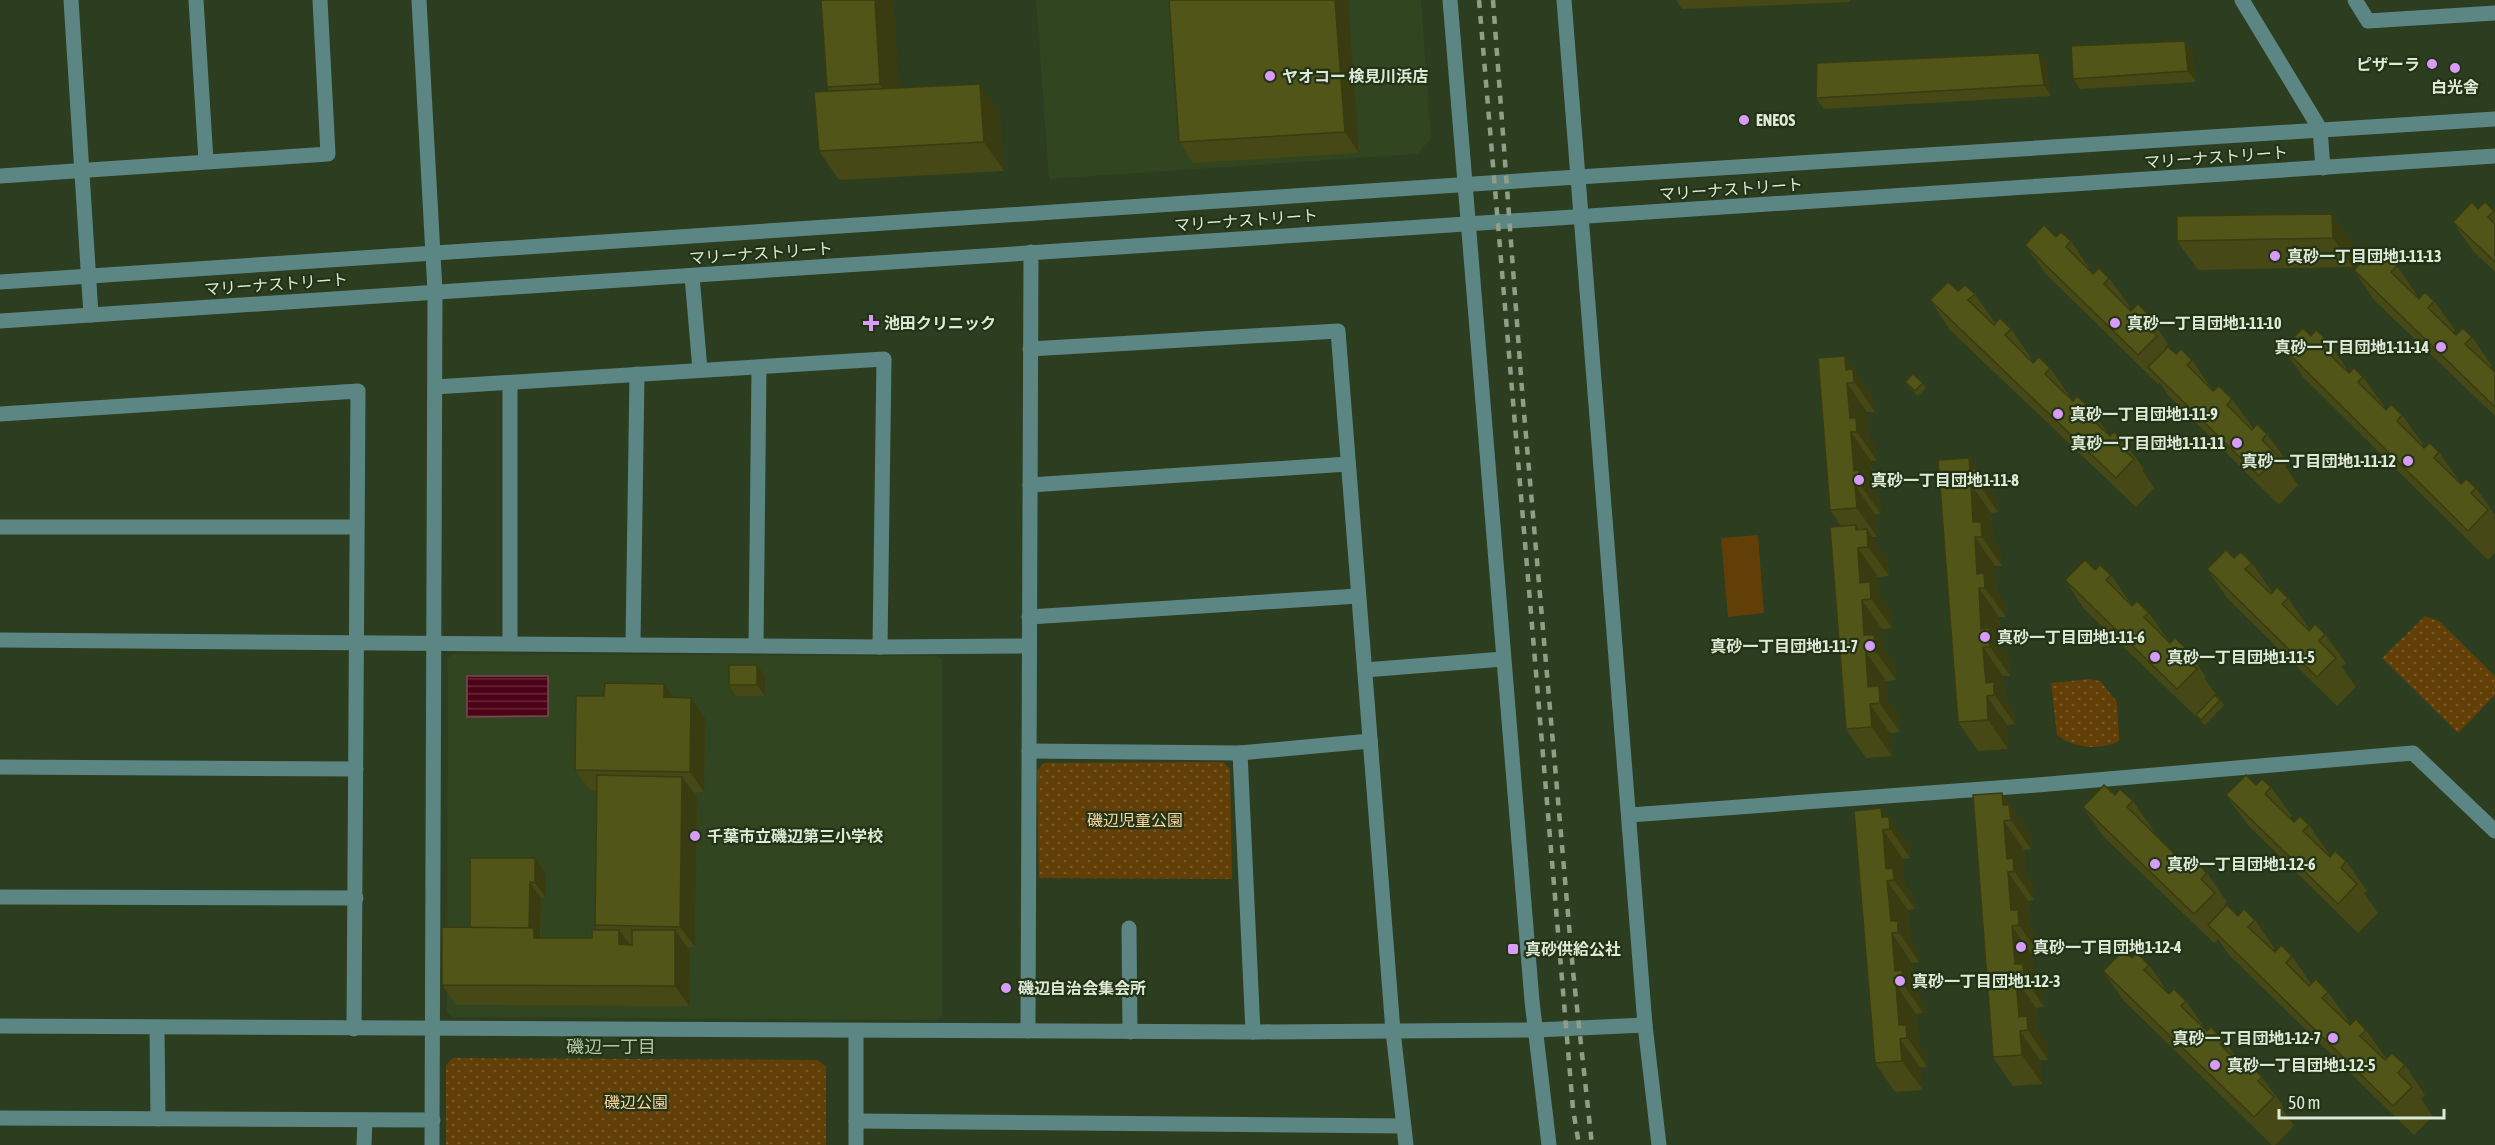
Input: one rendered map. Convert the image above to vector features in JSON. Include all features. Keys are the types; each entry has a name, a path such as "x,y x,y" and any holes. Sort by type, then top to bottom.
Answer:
{"street":[{"path":"71,0 91,315"},
{"path":"196,0 207,161"},
{"path":"0,176 328,154 320,0"},
{"path":"419,0 435,291 432,1145"},
{"path":"1450,0 1503,659 1536,1030 1550,1145"},
{"path":"1564,0 1645,1024 1659,1145"},
{"path":"2242,0 2320,129 2323,168"},
{"path":"2355,0 2368,21 2495,13"},
{"name":"マリーナストリート","path":"0,282 2495,118"},
{"name":"マリーナストリート","path":"0,321 2495,156"},
{"path":"1028,1031 1031,252"},
{"path":"692,276 699,370"},
{"path":"1030,349 1338,332 1393,1031 1406,1145"},
{"path":"435,387 884,359 880,647"},
{"path":"756,645 759,367"},
{"path":"633,644 637,374"},
{"path":"510,383 510,642"},
{"path":"0,414 358,391 354,1029"},
{"path":"1030,485 1348,464"},
{"path":"0,527 356,526"},
{"path":"1029,617 1358,596"},
{"path":"0,640 510,642 880,647 1029,646"},
{"path":"1365,670 1503,659"},
{"path":"1029,751 1240,753 1370,741"},
{"path":"1240,753 1253,1032"},
{"path":"1630,816 2414,753 2495,831"},
{"path":"0,767 356,770"},
{"path":"0,897 356,898"},
{"path":"1129,928 1130,1032"},
{"path":"0,1026 1253,1032 1536,1030 1645,1024"},
{"path":"157,1028 158,1119"},
{"path":"856,1031 856,1145"},
{"path":"0,1118 433,1120"},
{"path":"364,1145 365,1120"},
{"path":"856,1121 1403,1126"}],"shaded area":[{"path":"1036,0 1421,0 1431,138 1418,154 1049,179"},
{"name":"千葉市立磯辺第三小学校","path":"452,654 938,656 942,660 942,1015 937,1020 452,1017 447,1012 448,658"},
{"path":"467,676 548,676 548,716 467,717"}],"green space":[{"path":"1758,535 1764,613 1728,617 1721,538"},
{"path":"2425,616 2439,621 2495,676 2495,695 2458,733 2382,658"},
{"path":"2089,679 2100,681 2117,702 2119,741 2103,746 2087,747 2071,743 2057,735 2051,683"},
{"name":"磯辺児童公園","path":"1223,762 1230,769 1232,879 1039,878 1037,770 1044,763"},
{"name":"磯辺公園","path":"453,1058 818,1060 826,1067 826,1145 446,1145 446,1065"}],"building":[{"path":"821,0 875,0 880,84 827,87"},
{"name":"ヤオコー 検見川浜店","path":"1169,0 1335,0 1345,132 1179,142"},
{"path":"2185,41 2188,71 2073,79 2071,46"},
{"path":"2039,53 2044,85 1816,98 1817,63"},
{"path":"980,84 984,142 819,151 814,92"},
{"path":"2472,202 2478,209 2485,202 2494,211 2488,217 2495,224 2495,262 2453,222"},
{"path":"2332,214 2333,238 2177,241 2177,216"},
{"path":"2044,225 2056,237 2061,232 2071,241 2066,247 2093,274 2099,268 2109,278 2104,284 2131,311 2138,304 2148,314 2142,321 2157,336 2138,355 2025,245"},
{"name":"真砂一丁目団地1-11-14","path":"2371,253 2381,262 2387,256 2397,266 2391,272 2419,299 2425,292 2434,301 2428,308 2456,335 2463,328 2472,337 2465,344 2495,370 2495,407 2354,270"},
{"name":"真砂一丁目団地1-11-9","path":"1948,282 1958,291 1965,285 1975,294 1968,300 1994,325 2000,318 2011,329 2005,335 2033,363 2039,357 2050,368 2045,374 2073,401 2077,396 2089,407 2084,412 2110,436 2114,432 2123,440 2118,445 2134,459 2116,478 1930,300"},
{"name":"真砂一丁目団地1-11-12","path":"2303,328 2311,336 2316,330 2327,340 2321,346 2349,373 2354,368 2363,377 2358,382 2386,410 2391,404 2402,415 2397,421 2424,448 2430,443 2439,452 2434,458 2461,484 2466,479 2476,488 2471,493 2488,510 2468,531 2283,348"},
{"name":"真砂一丁目団地1-11-11","path":"2168,347 2176,354 2181,349 2192,360 2187,365 2213,391 2219,386 2232,399 2227,405 2252,430 2257,424 2267,434 2262,440 2278,456 2259,476 2148,367"},
{"path":"1845,356 1846,370 1853,369 1854,383 1847,383 1850,418 1856,418 1857,432 1851,432 1854,471 1859,470 1860,485 1855,485 1857,508 1830,510 1818,358"},
{"path":"1913,374 1923,383 1915,391 1905,382"},
{"path":"1969,458 1970,469 1976,469 1978,483 1971,484 1973,522 1981,522 1982,537 1975,537 1977,574 1984,573 1985,588 1979,588 1981,629 1989,628 1990,647 1983,647 1986,683 1994,682 1994,695 1987,696 1988,720 1958,722 1938,460"},
{"path":"1856,525 1856,530 1867,529 1868,547 1858,548 1860,583 1870,582 1871,599 1862,600 1864,635 1874,635 1876,651 1866,652 1868,687 1879,686 1880,703 1870,704 1872,727 1846,729 1830,527"},
{"path":"2226,550 2234,558 2241,552 2252,563 2245,569 2271,594 2277,587 2288,598 2282,604 2309,631 2315,624 2325,634 2319,641 2336,658 2317,677 2207,569"},
{"path":"2085,560 2095,570 2100,565 2111,575 2106,580 2132,606 2137,601 2149,613 2144,617 2170,643 2175,638 2186,648 2181,653 2197,669 2177,689 2065,580"},
{"path":"729,665 757,665 757,685 729,685"},
{"path":"605,683 664,684 664,697 691,698 690,772 575,770 576,696 604,696"},
{"path":"2215,695 2220,700 2201,720 2196,715"},
{"path":"597,775 682,777 680,927 595,925"},
{"path":"2246,775 2256,785 2262,779 2271,787 2265,794 2294,822 2300,816 2309,825 2303,831 2330,857 2335,851 2346,861 2341,868 2357,884 2338,904 2226,795"},
{"path":"2104,785 2115,795 2120,789 2133,801 2127,807 2191,870 2197,863 2207,873 2201,879 2215,893 2194,914 2083,807"},
{"path":"2002,793 2003,805 2009,805 2011,820 2004,821 2007,859 2013,858 2014,871 2008,872 2011,910 2018,910 2019,925 2012,926 2015,964 2023,964 2024,978 2016,979 2019,1017 2027,1016 2028,1030 2020,1031 2022,1055 1993,1057 1973,795"},
{"path":"1881,808 1882,817 1889,817 1890,829 1883,830 1886,869 1893,868 1894,880 1887,881 1891,921 1898,921 1898,933 1892,933 1895,971 1902,970 1903,984 1896,985 1899,1025 1906,1025 1907,1038 1900,1039 1902,1061 1875,1063 1854,811"},
{"path":"470,858 535,858 535,883 530,882 529,928 470,928"},
{"name":"真砂一丁目団地1-12-7","path":"2227,905 2238,916 2244,909 2255,920 2248,927 2275,952 2281,945 2292,956 2286,963 2309,986 2316,979 2328,992 2322,998 2350,1025 2356,1019 2366,1030 2360,1036 2385,1060 2392,1053 2405,1065 2398,1073 2412,1087 2393,1106 2208,925"},
{"path":"442,927 534,928 534,938 592,938 592,930 619,930 619,944 632,945 632,930 675,930 675,986 442,985"},
{"name":"真砂一丁目団地1-12-5","path":"2124,950 2132,958 2137,953 2149,965 2144,970 2169,994 2174,989 2186,1001 2181,1006 2207,1031 2211,1027 2224,1040 2220,1044 2247,1071 2252,1066 2262,1077 2258,1081 2274,1097 2254,1117 2103,971"}],"railway":[{"path":"1479,0 1573,1109 1579,1145"},
{"path":"1493,0 1522,390 1573,971 1592,1145"}],"place":[{"name":"ピザーラ","path":"2432,64"},
{"name":"白光舎","path":"2455,68"},
{"name":"ヤオコー 検見川浜店","path":"1270,76"},
{"name":"ENEOS","path":"1744,120"},
{"name":"真砂一丁目団地1-11-13","path":"2275,256"},
{"name":"池田クリニック","path":"871,323"},
{"name":"真砂一丁目団地1-11-10","path":"2115,323"},
{"name":"真砂一丁目団地1-11-14","path":"2441,347"},
{"name":"真砂一丁目団地1-11-9","path":"2058,414"},
{"name":"真砂一丁目団地1-11-11","path":"2237,443"},
{"name":"真砂一丁目団地1-11-12","path":"2408,461"},
{"name":"真砂一丁目団地1-11-8","path":"1859,480"},
{"name":"真砂一丁目団地1-11-6","path":"1985,637"},
{"name":"真砂一丁目団地1-11-7","path":"1870,646"},
{"name":"真砂一丁目団地1-11-5","path":"2155,657"},
{"name":"千葉市立磯辺第三小学校","path":"695,836"},
{"name":"真砂一丁目団地1-12-6","path":"2155,864"},
{"name":"真砂一丁目団地1-12-4","path":"2021,947"},
{"name":"真砂供給公社","path":"1513,949"},
{"name":"真砂一丁目団地1-12-3","path":"1900,981"},
{"name":"磯辺自治会集会所","path":"1006,988"},
{"name":"真砂一丁目団地1-12-7","path":"2333,1038"},
{"name":"真砂一丁目団地1-12-5","path":"2215,1065"}],"district":[{"name":"磯辺一丁目","path":"611,1047"}]}
